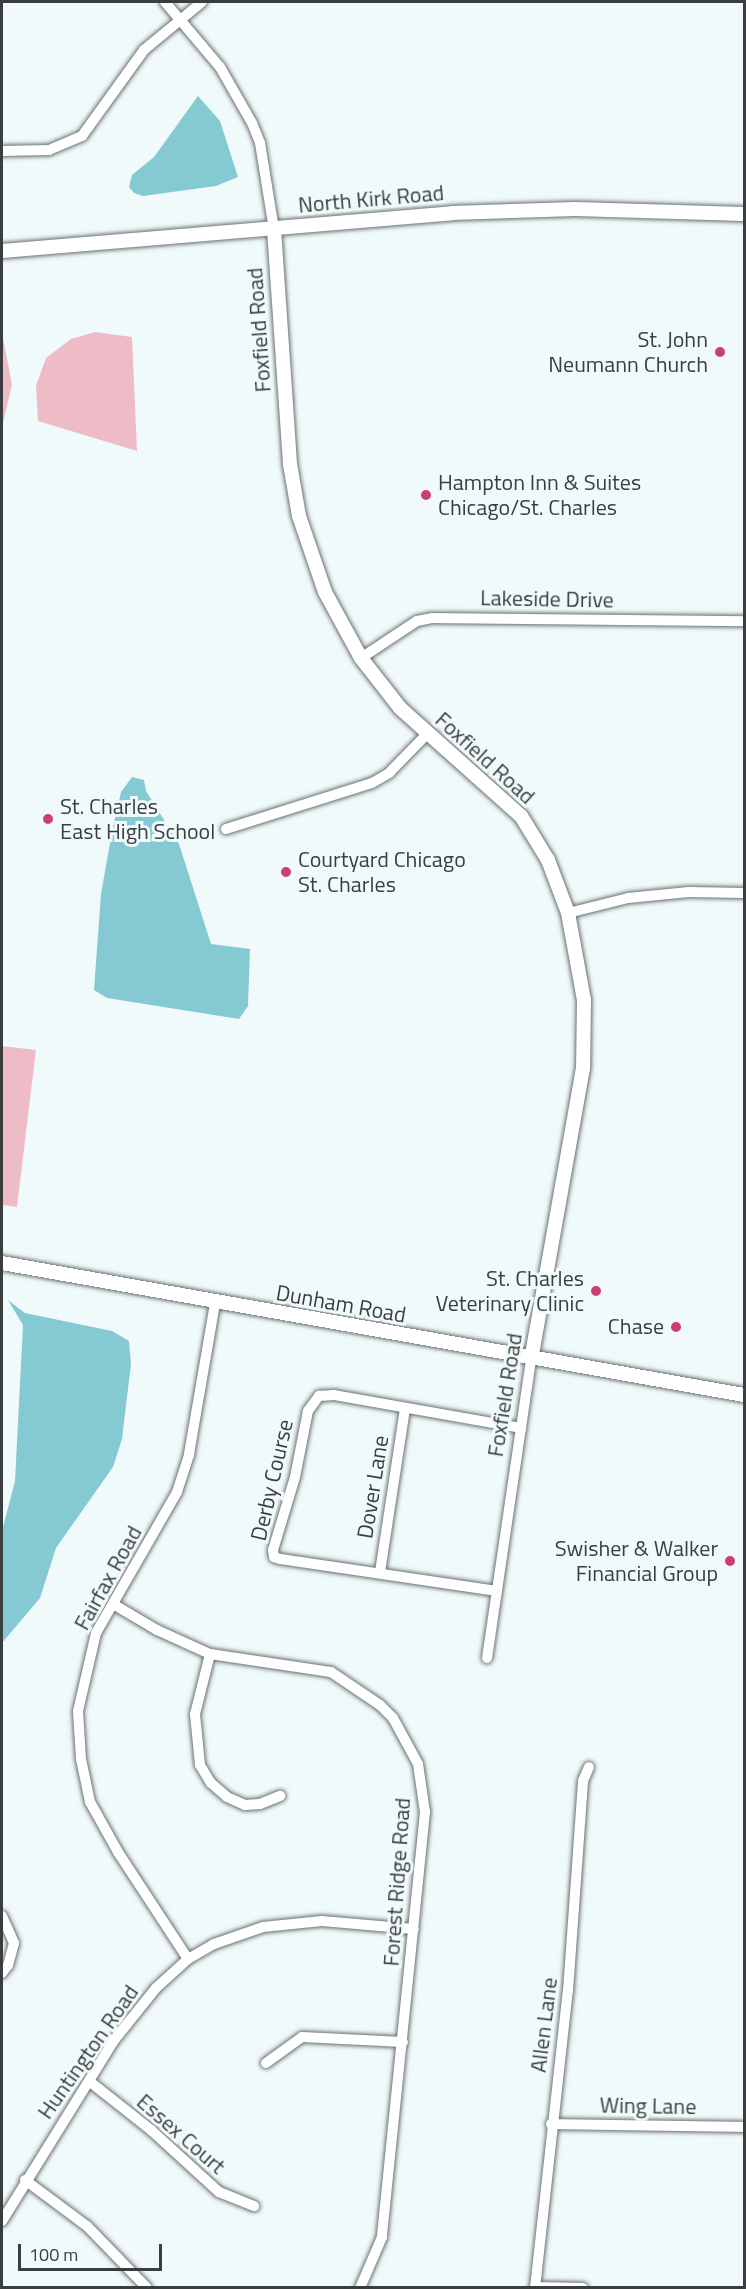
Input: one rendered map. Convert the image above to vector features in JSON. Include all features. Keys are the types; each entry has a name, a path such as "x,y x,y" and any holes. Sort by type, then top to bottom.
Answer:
{"street":[{"path":"165,2 181,18 232,85 252,123 260,143 274,229"},
{"path":"2,151 49,150 82,136 95,123 126,70 181,18 202,2"},
{"name":"North Kirk Road","path":"2,252 511,211 643,209 744,214"},
{"name":"Foxfield Road","path":"274,229 290,464 299,516 325,592 361,657 400,708 520,816 548,860 568,913 584,1000 583,1068 531,1359 488,1658"},
{"name":"Lakeside Drive","path":"361,657 417,621 432,618 744,621"},
{"path":"226,829 372,783 389,773 427,734"},
{"path":"568,913 628,898 689,892 744,893"},
{"name":"Dunham Road","path":"2,1263 215,1303 744,1395"},
{"name":"Fairfax Road","path":"188,1959 118,1852 90,1802 81,1759 78,1711 83,1674 96,1633 177,1492 189,1454 215,1303"},
{"name":"Derby Course","path":"497,1591 280,1559 274,1557 273,1550 312,1403 319,1396 333,1395 522,1428"},
{"name":"Dover Lane","path":"380,1572 405,1409"},
{"name":"Forest Ridge Road","path":"113,1604 157,1630 210,1654 331,1672 364,1692 393,1719 418,1764 425,1812 403,2042 382,2237 363,2286"},
{"path":"210,1654 195,1714 200,1765 219,1790 245,1805 260,1804 280,1796"},
{"name":"Allen Lane","path":"535,2287 551,2124 568,1992 583,1781 589,1767"},
{"path":"2,1916 14,1943 8,1965 2,1973"},
{"name":"Huntington Road","path":"2,2221 25,2180 115,2038 156,1988 188,1959 214,1944 263,1927 322,1922 414,1929"},
{"path":"266,2063 302,2037 403,2042"},
{"name":"Essex Court","path":"89,2081 151,2130 219,2192 254,2206"},
{"name":"Wing Lane","path":"551,2124 744,2127"},
{"path":"25,2180 87,2226 147,2288"},
{"path":"535,2287 584,2288"}],"shaded area":[{"path":"2,332 12,385 2,427"},
{"path":"95,332 132,337 137,451 38,421 36,386 46,358 71,339"},
{"path":"2,1046 36,1050 17,1207 2,1205"}],"water":[{"path":"198,96 220,121 238,177 216,186 143,196 134,193 129,187 132,175 154,157"},
{"path":"132,777 144,780 146,791 179,844 211,944 250,949 248,1006 239,1019 107,998 94,990 101,894 112,832 121,792"},
{"path":"8,1300 25,1313 112,1331 129,1341 131,1364 122,1439 113,1467 56,1548 40,1598 2,1643 2,1531 15,1481 23,1325"}],"place":[{"name":"St. John Neumann Church","path":"720,352"},
{"name":"Hampton Inn & Suites Chicago/St. Charles","path":"426,495"},
{"name":"St. Charles East High School","path":"48,819"},
{"name":"Courtyard Chicago St. Charles","path":"286,872"},
{"name":"St. Charles Veterinary Clinic","path":"596,1291"},
{"name":"Chase","path":"676,1327"},
{"name":"Swisher & Walker Financial Group","path":"730,1561"}]}
